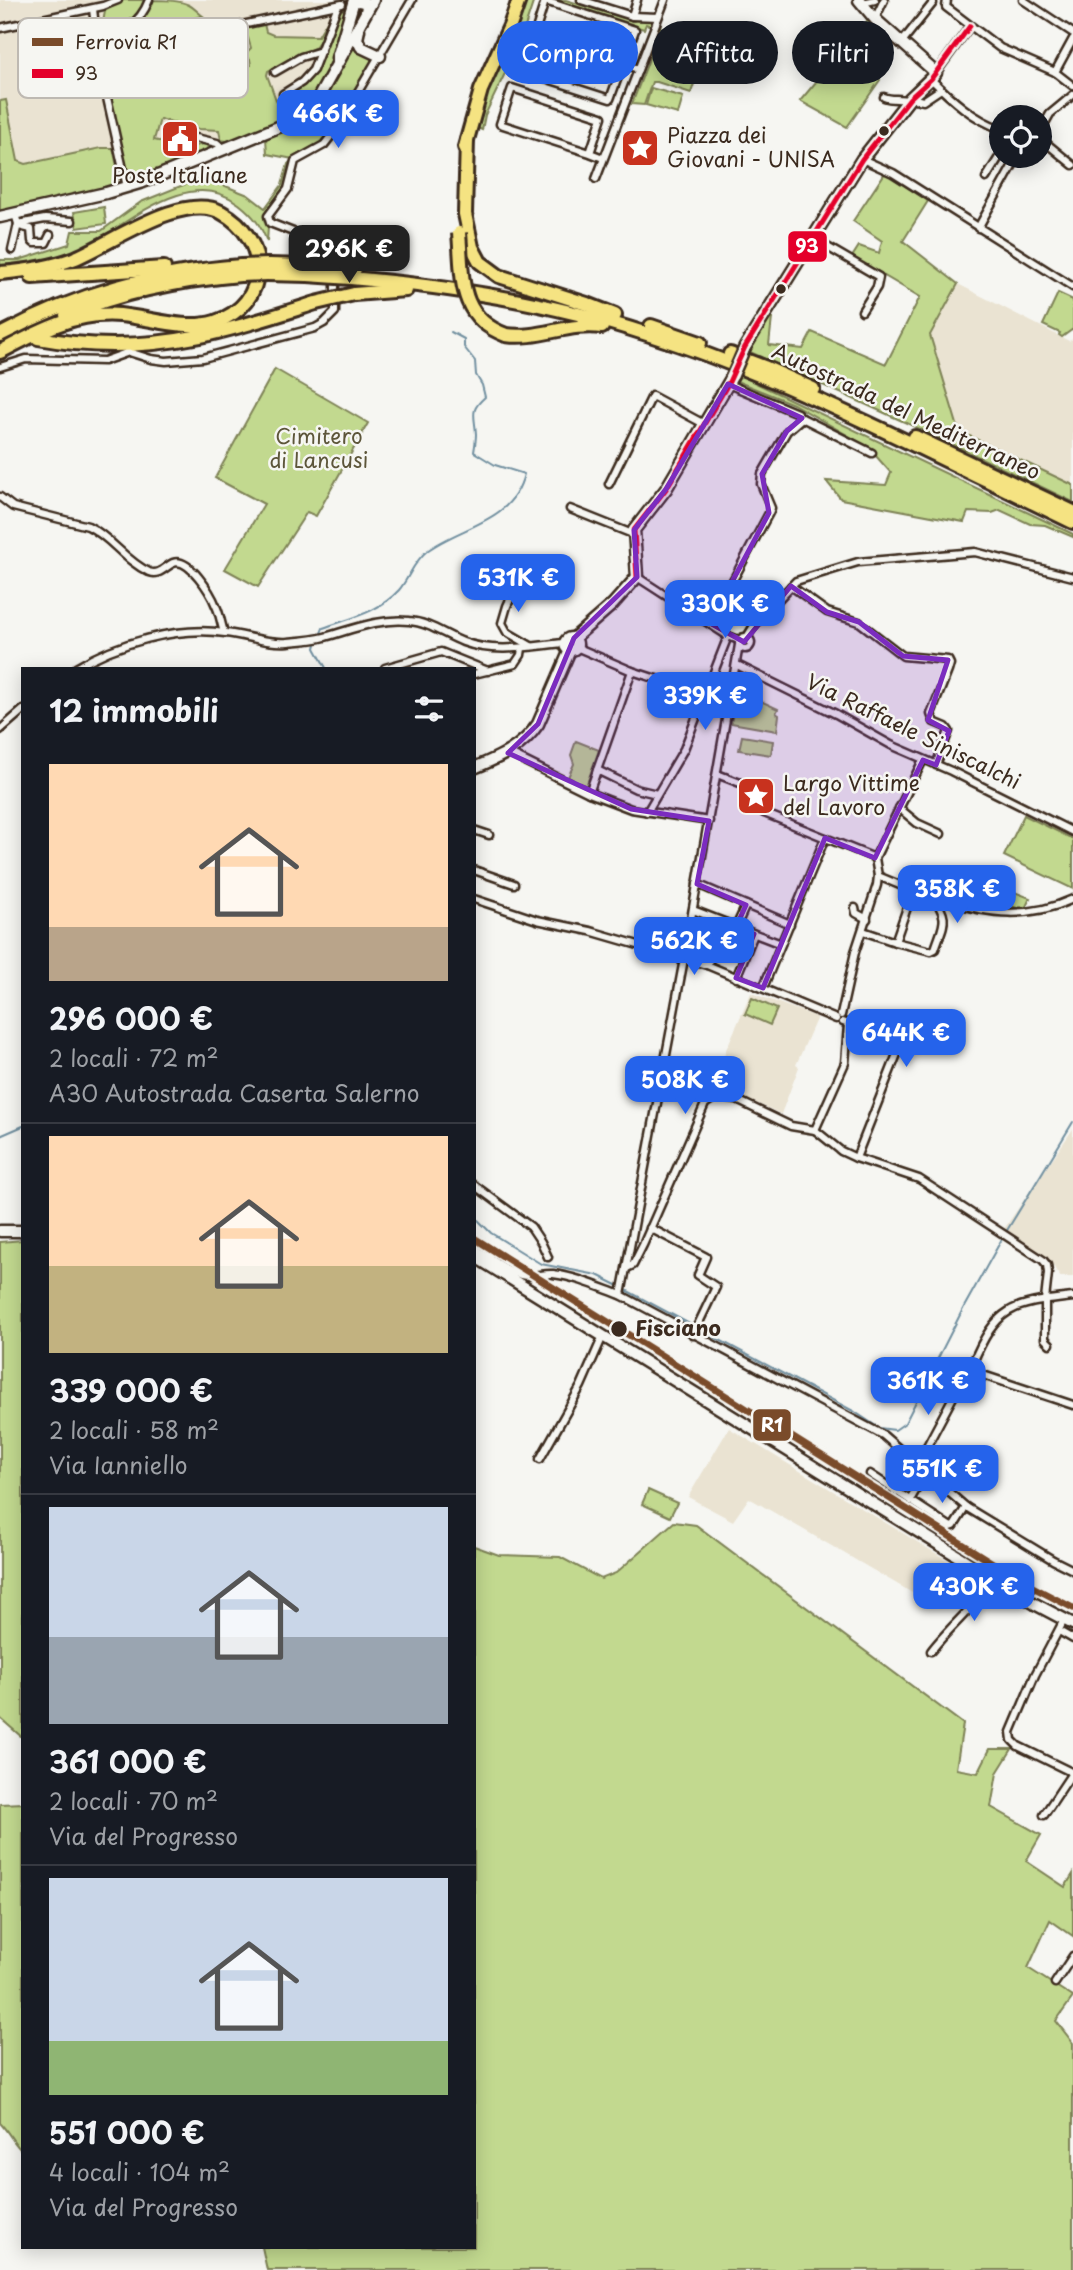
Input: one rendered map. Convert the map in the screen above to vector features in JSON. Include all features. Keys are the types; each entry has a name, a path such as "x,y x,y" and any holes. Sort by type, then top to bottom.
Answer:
{"highway":[{"path":"519,0 481,90 461,173 459,233 464,289 468,303 480,321 491,330 506,335 525,336 570,327 604,327 655,341 741,371 759,374"},
{"path":"467,140 465,214 469,237 480,262 499,276 615,315"},
{"path":"0,276 43,268 74,258 153,219 195,208 216,209 234,219 246,232 258,260 255,285 247,300 238,310 215,322 186,326 117,315 78,318 57,323 0,350"},
{"path":"0,276 178,267 353,273 507,298 549,308"},
{"path":"0,335 29,319 98,291 152,277 213,268"},
{"path":"0,350 27,332 95,304 170,284 240,271"},
{"name":"Autostrada del Mediterraneo","path":"353,273 449,280 509,290 615,315 674,333 764,366 1073,510"},
{"path":"38,338 93,345 167,342 202,336 316,303 377,291 423,290 549,308"},
{"name":"Autostrada del Mediterraneo","path":"549,308 646,333 759,374 841,410 1073,522"}],"street":[{"path":"49,18 93,9 118,0"},
{"path":"141,18 149,0"},
{"path":"248,24 343,7 354,0 364,2 367,9 357,39 361,47 380,56"},
{"path":"0,367 26,359 104,361 129,352 166,361 203,358 324,323 335,312 335,253 324,244 270,223 268,216 288,189 295,161 330,139 411,0"},
{"path":"580,0 596,2 632,16 658,17"},
{"path":"632,16 637,0"},
{"path":"638,69 665,0"},
{"path":"861,2 876,0"},
{"path":"875,19 884,0"},
{"path":"947,0 946,7 1000,48 1055,72 1073,86"},
{"path":"1023,0 1073,33"},
{"path":"545,1 635,30 624,60 626,65 621,69 610,99 523,71 545,1"},
{"path":"861,2 875,19 902,42 933,76 941,89 969,113 989,123"},
{"path":"902,42 933,3"},
{"path":"331,75 347,23 343,7"},
{"path":"284,94 302,82 313,70 343,7"},
{"path":"93,9 94,18"},
{"path":"347,23 354,26 367,9"},
{"path":"17,221 127,187 303,117 312,109 367,9"},
{"path":"0,28 18,24"},
{"path":"476,767 520,745 537,724 571,645 637,576 634,530 666,489 730,379 745,346 862,159 909,99 933,76 970,26"},
{"path":"1055,72 1073,39"},
{"path":"275,72 301,57 321,51"},
{"path":"596,178 632,84"},
{"path":"590,153 602,117 512,88 500,124 604,158"},
{"path":"884,97 892,100 921,101 941,89"},
{"path":"1052,112 1073,95"},
{"path":"107,98 127,187"},
{"path":"196,138 217,143 225,150"},
{"path":"1052,148 1073,165"},
{"path":"862,159 893,173 1073,287"},
{"path":"986,178 992,168"},
{"path":"978,228 1011,168"},
{"path":"0,217 17,221 72,221"},
{"path":"17,221 31,229 34,243 46,243 50,235"},
{"path":"12,250 17,221"},
{"path":"812,237 879,277 877,287 862,312"},
{"path":"730,379 873,453"},
{"path":"608,484 652,396 704,424"},
{"path":"710,623 771,508 761,484 762,474 787,431 802,418"},
{"path":"0,497 13,507 96,530 130,560 151,573 157,573 175,562 191,567 216,605 224,632"},
{"path":"570,509 635,535"},
{"path":"622,1290 741,645 755,624 796,581 858,562 967,551 988,554 1073,579"},
{"path":"637,576 749,648 751,644 747,637"},
{"path":"520,578 502,623 507,632 531,646"},
{"path":"791,586 827,612 859,622 903,656 948,660 948,671 930,714 934,722 949,731 936,765"},
{"path":"78,667 115,648 190,632 224,632 287,642 322,638 392,620 413,621 465,643 486,647 571,645 632,671 730,703"},
{"path":"647,812 684,749 727,636"},
{"path":"476,674 515,664 521,656 522,648"},
{"path":"388,667 441,652 488,671"},
{"name":"Via Raffaele Siniscalchi","path":"737,665 923,760 987,788 1073,832"},
{"path":"589,793 632,671"},
{"path":"0,730 21,712"},
{"path":"508,753 589,793 631,809 709,821"},
{"path":"815,1130 842,1071 842,1020 855,952 878,876 875,858 923,760"},
{"path":"597,770 636,789 657,794"},
{"path":"717,774 753,788 764,813 875,858"},
{"path":"899,808 917,823 941,834"},
{"path":"476,831 489,835"},
{"path":"762,988 825,838"},
{"path":"476,871 514,884"},
{"path":"878,876 914,891 922,890 989,912 1024,914 1058,906 1073,899"},
{"path":"697,884 790,924"},
{"path":"895,942 914,891"},
{"path":"863,931 931,951 935,949 945,917 934,896"},
{"path":"476,900 537,920 590,931 707,965 901,1044 918,1048"},
{"path":"736,927 746,905"},
{"path":"855,908 856,913 867,919"},
{"path":"693,910 781,944"},
{"path":"707,965 726,923"},
{"path":"736,978 754,934"},
{"path":"856,1158 901,1044"},
{"path":"626,1268 633,1265 705,1104 715,1097 737,1100 791,1126 815,1130 841,1151 856,1158 919,1179 1035,1254 1047,1265 1045,1339 1050,1344"},
{"path":"476,1186 531,1227 548,1257"},
{"path":"650,1228 706,1257 698,1275 716,1287 695,1330"},
{"path":"0,1231 21,1231"},
{"path":"476,1249 519,1275 552,1274 622,1290 883,1435 966,1507 1073,1570"},
{"path":"476,1257 994,1579 1068,1622 1059,1631 1035,1675 1011,1732 1012,1740 1018,1746 1073,1773 1044,1815"},
{"path":"914,1461 927,1446 960,1385 973,1368 978,1350 995,1322 1009,1310 1045,1300 1073,1297"},
{"path":"540,1459 581,1386 603,1336"},
{"path":"973,1368 1073,1405"},
{"path":"910,1500 926,1473"},
{"path":"870,1474 951,1527 966,1507"},
{"path":"931,1651 994,1579"},
{"path":"1059,1631 1073,1639"},
{"path":"1055,1983 1073,1956"}],"highlighted area":[{"path":"728,384 802,418 787,431 762,474 769,513 710,623 744,642 791,586 827,612 859,622 903,656 948,660 928,720 949,731 936,765 923,760 875,858 825,838 763,988 736,978 754,934 736,927 746,905 697,884 709,821 631,809 508,753 538,724 574,638 637,577 634,530 666,489"}],"shaded area":[{"path":"0,0 349,0 331,64 307,106 293,117 116,186 0,211"},
{"path":"958,284 1069,341 1073,339 1073,485 959,431 930,335"},
{"path":"751,993 817,1017 796,1065 799,1067 781,1114 720,1090 725,1052"},
{"path":"1073,1129 1073,1277 1060,1277 1050,1261 1004,1229"},
{"path":"729,1428 962,1569 940,1609 749,1498 733,1521 688,1497"}],"green space":[{"path":"123,0 145,0 135,18 104,18 105,11"},
{"path":"152,0 172,1 185,3 203,16 142,18"},
{"path":"523,0 534,0 527,21 515,21"},
{"path":"566,0 634,21 618,21 555,2"},
{"path":"344,9 346,13 317,92 302,111 278,125 232,142 221,140 219,130 199,129 160,119 154,140 188,148 203,144 210,146 212,150 137,179 128,174 109,98 248,98 248,66 251,65 248,51 251,48 248,28 264,24 266,32 273,35 318,36 332,13 322,38 314,48 268,71 276,100 287,94 316,68 339,12"},
{"path":"654,20 651,26 646,24 644,29 638,27 638,21 634,21"},
{"path":"355,42 371,58 371,63 342,116 324,142 290,164 286,187 265,215 268,227 267,242 256,221 239,204 218,193 197,191 154,205 74,253 47,261 0,269 0,260 19,260 69,244 72,231 101,231 141,202 203,177 248,195 265,208 282,185 288,164 293,159 267,154 266,138 298,125 315,112"},
{"path":"652,51 652,82 644,105 632,104"},
{"path":"497,66 497,84 500,84 485,115 482,130 473,126"},
{"path":"663,84 694,84 691,93"},
{"path":"814,84 877,84 847,127 800,101"},
{"path":"651,88 683,97 678,114 646,105"},
{"path":"6,100 18,161 26,164 101,148 113,148 119,175 116,186 0,211 0,101"},
{"path":"885,173 928,201 903,241 958,284 930,335 959,431 1073,485 1073,502 750,352 770,312 772,318 769,345 803,349 812,332 886,364 920,297 852,257 859,246 879,253 882,241 853,221"},
{"path":"104,207 106,224 77,228 74,212"},
{"path":"1058,293 1073,300 1073,329 1062,337 1060,333 1043,325"},
{"name":"Cimitero di Lancusi","path":"275,369 368,423 316,516 307,512 258,587 225,569 264,504 215,478"},
{"path":"737,374 1073,534 1073,537 1045,525 1030,524 1000,510 992,513 968,512 964,522 841,499 826,481 886,485 891,473 868,447 793,404 734,380"},
{"path":"752,697 778,709 777,731 731,723 735,702 756,706 749,702"},
{"path":"742,736 773,741 771,755 739,750"},
{"path":"576,741 599,750 586,786 568,777 574,764 571,755"},
{"path":"1024,815 1073,839 1073,889 1004,856"},
{"path":"1004,888 1030,898 1024,911 999,901"},
{"path":"752,998 777,1009 770,1025 745,1014"},
{"path":"21,1240 21,1736 0,1718 0,1242"},
{"path":"648,1490 677,1503 670,1517 642,1504"},
{"path":"674,1522 696,1525 963,1724 956,1769 978,1773 990,1749 1012,1749 997,1773 991,1807 1041,1835 1026,1861 1065,1887 1073,1874 1073,1936 1050,1920 1028,1968 1073,1997 1056,2021 1073,2043 1073,2270 267,2270 262,2249 476,2249 476,1547 499,1555 560,1557 601,1579 616,1573"},
{"path":"21,1803 21,2150 0,2123 0,1804"}],"waterway":[{"path":"321,633 323,628 363,614 391,598 427,551 497,513 509,503 518,490 524,474 495,465 474,452 475,410 485,397 476,375 475,361 464,347 464,339 451,332"},
{"path":"316,644 315,648 325,667"},
{"path":"1006,1232 1073,1122"},
{"path":"0,1136 21,1127"},
{"path":"476,1218 491,1233 541,1264 597,1275 619,1286"},
{"path":"624,1289 855,1412 879,1428 895,1430 905,1423 1003,1237"}],"rail line":[{"name":"R1","path":"476,1239 1023,1582 1073,1608"}],"transit line":[{"name":"93","path":"637,577 634,530 666,489 728,384 745,347 862,159 910,98 931,79 970,26"}],"place":[{"name":"Poste Italiane","path":"180,139"},
{"name":"Piazza dei Giovani - UNISA","path":"640,148"},
{"name":"Largo Vittime del Lavoro","path":"756,796"},
{"name":"Fisciano","path":"619,1329"}]}
